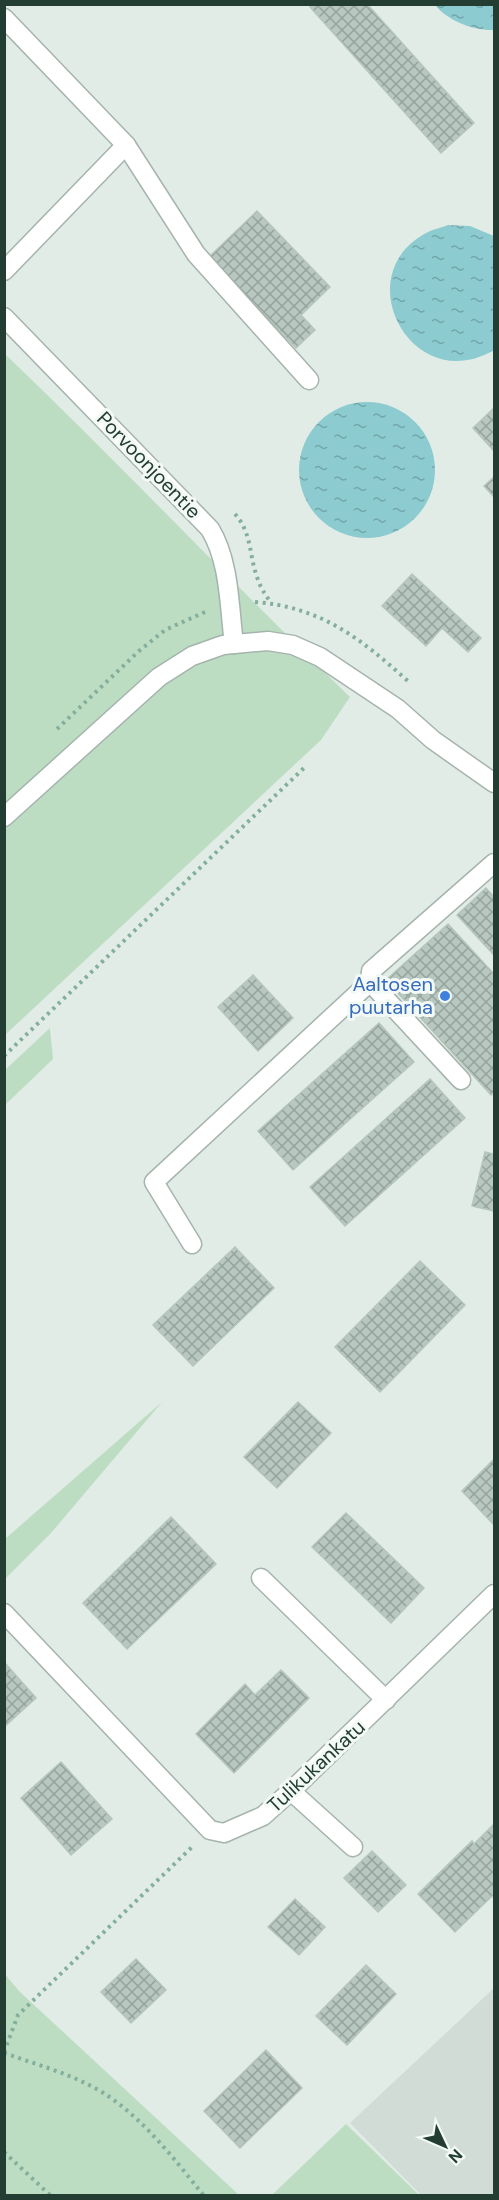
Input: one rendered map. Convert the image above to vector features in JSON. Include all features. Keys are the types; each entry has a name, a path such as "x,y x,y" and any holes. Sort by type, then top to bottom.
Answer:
{"street":[{"path":"4,18 126,145 196,254 309,380"},
{"path":"4,271 126,145"},
{"name":"Porvoonjoentie","path":"4,317 210,529 219,544 224,561 234,644"},
{"path":"4,817 159,677 192,656 223,645 268,641 293,645 320,657 398,710 433,740 492,777"},
{"path":"192,1244 154,1182 370,982 371,971 495,863"},
{"path":"370,982 461,1080"},
{"path":"261,1578 386,1700"},
{"name":"Tulikukankatu","path":"210,1830 224,1833 263,1816 495,1594"},
{"path":"4,1613 210,1830"},
{"path":"291,1791 352,1847"}],"path":[{"path":"4,1056 305,767"},
{"path":"204,2196 162,2144 128,2111 89,2084 4,2053 18,2015 210,1830"},
{"path":"4,2152 51,2196"}],"shaded area":[{"path":"494,1988 494,2195 421,2195 350,2123"}],"green space":[{"path":"5,354 350,697 321,740 5,1035"},
{"path":"50,1028 53,1059 5,1105 5,1070"},
{"path":"162,1402 51,1533 5,1579 5,1539"},
{"path":"4,1973 19,1991 239,2195 5,2195"},
{"path":"346,2124 419,2195 272,2195"}],"water":[{"path":"435,5 494,5 494,30 478,29 462,24 447,16"},
{"path":"448,225 470,226 494,236 494,350 465,361 438,358 416,345 400,326 391,302 391,276 403,252 431,230"},
{"path":"367,402 393,407 415,422 430,444 435,470 430,496 415,518 393,533 367,538 341,533 319,518 304,496 299,470 304,444 319,422 341,407"}],"building":[{"path":"313,4 367,4 474,123 441,153 310,7"},
{"path":"257,211 330,287 301,315 315,330 296,348 209,257"},
{"path":"494,408 494,451 473,428"},
{"path":"494,477 494,497 484,486"},
{"path":"412,574 481,638 468,652 442,628 426,646 382,606"},
{"path":"486,888 494,897 494,955 457,915"},
{"path":"448,924 494,974 494,1092 491,1095 386,980"},
{"path":"253,975 293,1018 258,1051 218,1007"},
{"path":"379,1023 414,1062 293,1170 258,1131"},
{"path":"430,1079 465,1118 345,1226 310,1187"},
{"path":"485,1152 494,1154 494,1211 472,1206"},
{"path":"235,1247 274,1288 193,1366 153,1325"},
{"path":"420,1261 465,1305 380,1392 335,1347"},
{"path":"298,1402 331,1433 277,1488 244,1457"},
{"path":"494,1459 494,1525 462,1491"},
{"path":"346,1513 424,1588 391,1623 312,1547"},
{"path":"171,1517 216,1564 127,1649 83,1603"},
{"path":"4,1664 36,1698 4,1727"},
{"path":"281,1670 309,1698 234,1773 196,1734 245,1684 255,1695"},
{"path":"61,1762 112,1819 71,1855 21,1798"},
{"path":"494,1824 494,1898 492,1896 455,1932 418,1894 472,1841 474,1844"},
{"path":"372,1851 406,1885 378,1912 344,1878"},
{"path":"295,1899 325,1927 299,1955 268,1927"},
{"path":"136,1959 166,1990 131,2023 101,1992"},
{"path":"366,1965 396,1994 347,2045 316,2016"},
{"path":"266,2050 302,2088 240,2148 204,2111"}],"place":[{"name":"Aaltosen puutarha","path":"445,996"}]}
